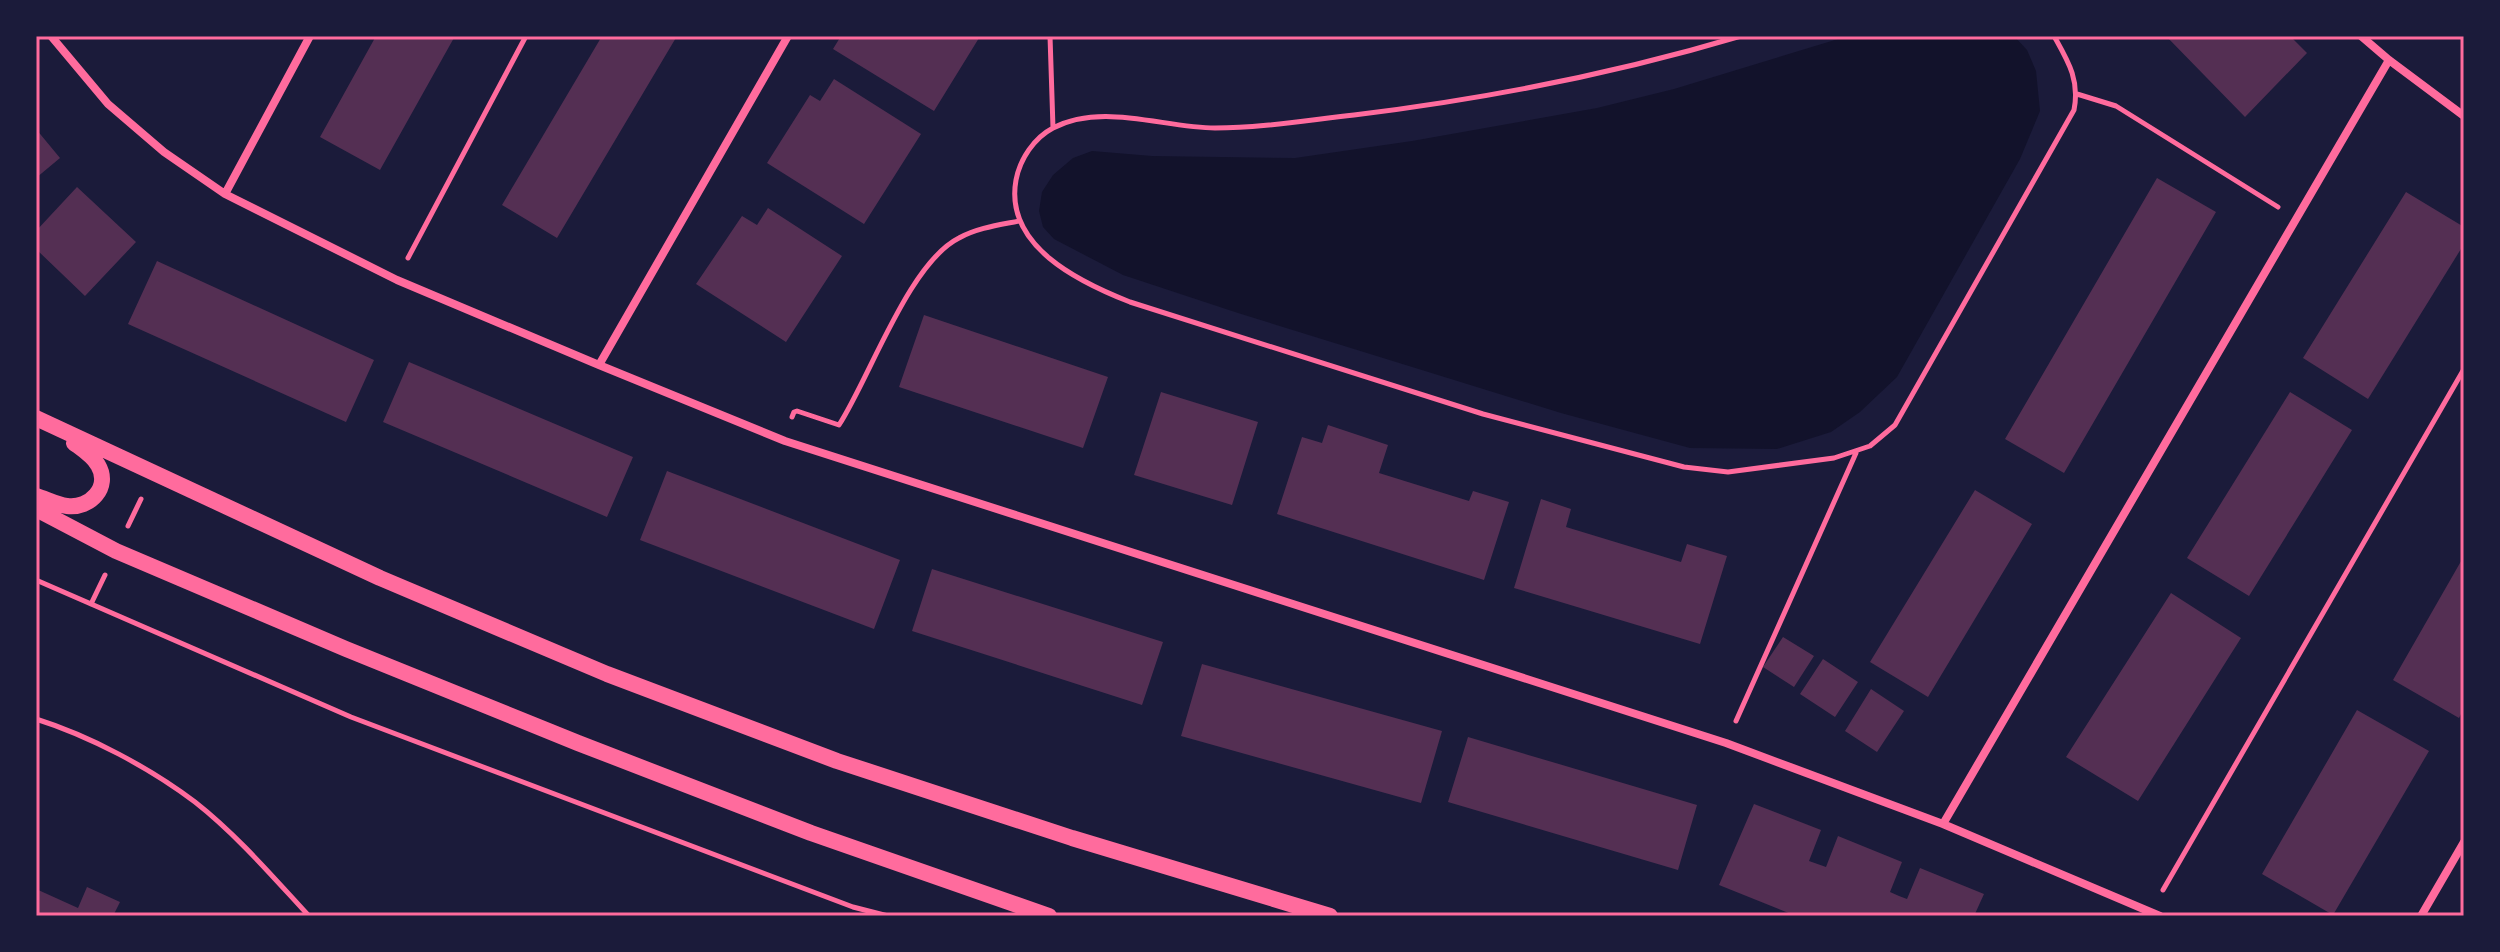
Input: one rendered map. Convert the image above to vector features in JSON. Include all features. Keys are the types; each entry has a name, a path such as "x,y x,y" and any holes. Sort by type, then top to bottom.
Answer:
{"main road":[{"path":"36,418 380,578 607,674 808,751 1072,838 1330,916"},
{"path":"36,496 64,506 79,506 92,500 100,488 102,474 97,462 56,428"},
{"path":"36,509 116,551 578,743 811,833 1049,916"}],"street":[{"path":"51,36 108,104 164,152 225,194 397,280 599,365 785,441 1726,743 1943,824 2160,916"},
{"path":"225,194 310,36"},
{"path":"599,365 788,36"},
{"path":"2361,36 2464,116"},
{"path":"1943,824 2389,60"},
{"path":"2421,916 2464,842"}],"path":[{"path":"397,280 526,36"},
{"path":"1050,36 1053,128"},
{"path":"1741,36 1576,79 1390,111 1255,127 1213,128 1110,117 1071,122 1053,128 1032,144 1018,168 1014,195 1019,221 1034,244 1055,263 1104,292 1483,414 1663,462 1706,470 1750,470 1834,458 1856,453 1884,436 1905,411 2067,124 2077,94 2075,78 2054,36"},
{"path":"2077,94 2116,106 2296,218"},
{"path":"785,441 795,411 837,425 840,423 914,283 944,248 958,238 1019,221"},
{"path":"2150,912 2464,369"},
{"path":"1726,743 1856,453"},
{"path":"116,551 153,473"},
{"path":"36,580 351,717 853,907 888,916"},
{"path":"36,719 125,757 194,802 255,858 309,916"}],"shaded area":[{"path":"1848,36 2014,36 2027,50 2036,71 2040,111 2020,159 1897,377 1860,412 1831,432 1777,449 1690,448 1561,413 1238,313 1123,275 1054,239 1043,227 1039,211 1042,192 1053,175 1073,158 1092,151 1152,156 1295,158 1412,141 1597,108 1674,89"}],"building":[{"path":"376,36 455,36 380,170 320,137"},
{"path":"602,36 677,36 557,238 502,205"},
{"path":"841,36 979,38 934,111 833,49"},
{"path":"2166,36 2290,36 2307,53 2245,117"},
{"path":"834,79 921,134 864,224 767,163 810,95 820,101"},
{"path":"36,129 60,158 36,178"},
{"path":"2157,178 2216,212 2064,473 2005,439"},
{"path":"77,187 136,242 85,296 36,249 36,231"},
{"path":"2406,192 2464,227 2464,244 2368,399 2303,358"},
{"path":"768,208 842,256 786,342 696,284 742,216 757,225"},
{"path":"157,261 374,360 346,422 128,324"},
{"path":"924,315 1108,377 1083,448 899,387"},
{"path":"409,362 633,457 607,517 383,422"},
{"path":"1161,392 1258,422 1232,505 1134,475"},
{"path":"2290,392 2352,430 2249,596 2187,558"},
{"path":"1328,425 1388,445 1379,473 1469,501 1473,491 1509,502 1484,580 1277,514 1302,437 1322,443"},
{"path":"667,471 900,560 874,629 640,540"},
{"path":"1975,490 2032,524 1928,697 1870,662"},
{"path":"1541,499 1571,509 1566,527 1681,562 1687,544 1727,556 1700,644 1514,588"},
{"path":"2464,556 2464,708 2459,718 2393,680"},
{"path":"932,569 1163,642 1142,705 912,631"},
{"path":"2171,593 2241,638 2138,801 2066,757"},
{"path":"1783,637 1814,656 1794,687 1763,667"},
{"path":"1823,659 1858,682 1835,717 1800,694"},
{"path":"1202,664 1442,731 1421,803 1181,736"},
{"path":"1871,689 1904,711 1877,752 1845,731"},
{"path":"2357,710 2429,751 2333,915 2262,874"},
{"path":"1468,737 1697,805 1678,870 1448,802"},
{"path":"1754,804 1821,830 1809,861 1826,867 1838,836 1902,862 1890,892 1899,896 1907,899 1920,868 1984,894 1974,916 1796,916 1719,885"},
{"path":"87,887 120,902 113,916 36,916 36,889 78,908"}]}
